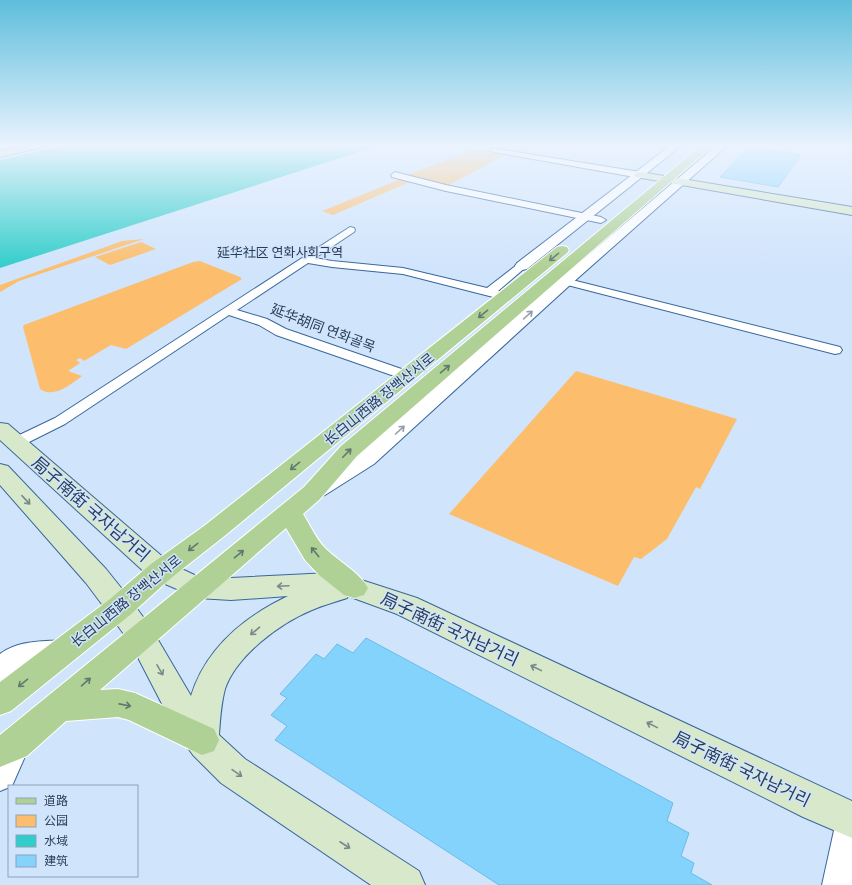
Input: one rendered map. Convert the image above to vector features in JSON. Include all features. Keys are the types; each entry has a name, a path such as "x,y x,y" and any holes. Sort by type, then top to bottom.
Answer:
{"main road":[{"name":"长白山西路 장백산서로","path":"0,701 63,650 120,607 161,571 408,376 497,294 523,273 601,220 657,186"},
{"name":"长白山西路 장백산서로","path":"7,748 58,707 312,493 349,451 559,280 661,186"},
{"path":"705,186 852,211"},
{"name":"局子南街 국자남거리","path":"8,436 161,571 198,588 231,589 330,583 354,588 407,606 852,820"},
{"path":"0,471 96,576 120,607 141,636 188,720 202,740 233,771 405,885"},
{"path":"289,512 314,552 329,568 354,588"},
{"path":"202,740 206,704 212,683 226,661 242,642 264,623 286,610 320,596 354,588"},
{"path":"58,707 118,703 135,707 202,740"}],"street":[{"path":"439,186 601,220"},
{"name":"长白山西路 장백산서로","path":"523,273 585,217 625,186"},
{"path":"8,436 72,413 350,230"},
{"path":"306,259 332,264 403,271 497,294"},
{"path":"559,280 835,350"},
{"name":"延华胡同 연화골목","path":"227,311 263,322 281,332 408,376"},
{"name":"长白山西路 장백산서로","path":"0,670 19,655 63,650"},
{"name":"长白山西路 장백산서로","path":"0,776 7,748"},
{"path":"840,885 852,826"}],"green space":[{"path":"383,186 400,186 333,215 322,211"},
{"path":"144,239 19,281 0,292 0,285 122,241"},
{"path":"141,242 156,249 110,265 95,257"},
{"path":"200,261 242,279 126,349 111,345 84,361 80,358 76,360 80,363 68,371 82,376 62,389 45,392 40,389 23,327 24,325 193,262"},
{"path":"576,371 737,419 700,489 696,487 667,539 641,559 634,557 618,586 449,514"}],"water":[{"path":"0,186 252,186 0,268"}],"building":[{"path":"366,638 673,803 667,821 689,833 681,856 694,863 691,873 712,885 499,885 275,740 287,726 271,715 287,698 280,694 316,654 324,659 337,644 353,653"}],"district":[{"name":"延华社区 연화사회구역","path":"280,252"}]}
